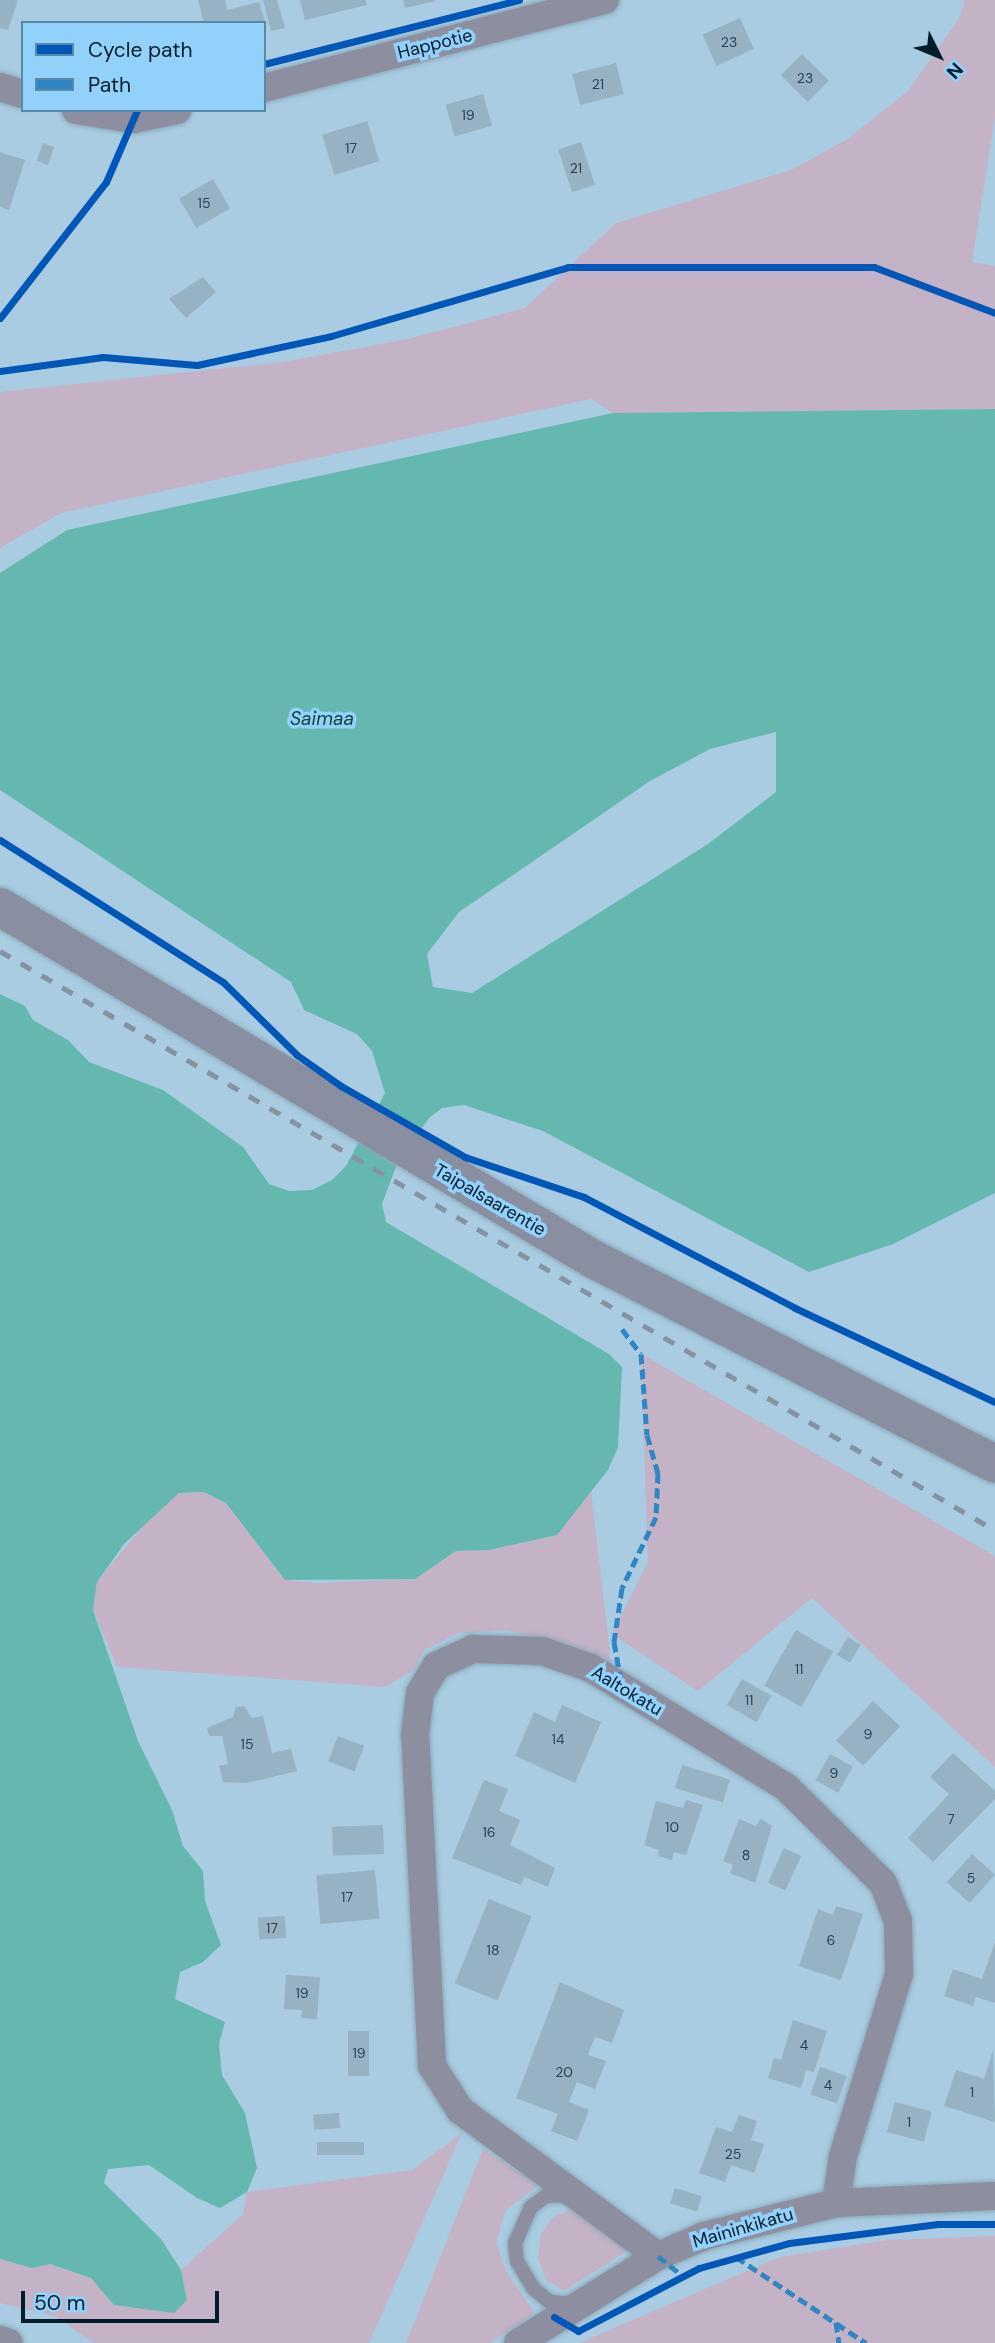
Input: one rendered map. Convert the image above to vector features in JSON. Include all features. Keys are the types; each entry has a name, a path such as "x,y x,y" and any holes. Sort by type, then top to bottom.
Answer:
{"main road":[{"name":"Taipalsaarentie","path":"0,907 331,1108 605,1266 995,1464"}],"street":[{"name":"Happotie","path":"266,87 605,0"},
{"path":"0,87 21,93"},
{"path":"88,112 132,119 167,112"},
{"name":"Aaltokatu","path":"658,2256 590,2201 460,2110 432,2066 415,1734 420,1693 436,1666 473,1649 542,1651 591,1668 786,1787 883,1883 898,1922 899,1974 887,2029 843,2156 836,2203"},
{"name":"Maininkikatu","path":"518,2343 575,2304 658,2256 704,2236 836,2203 995,2196"},
{"path":"0,2340 9,2343"}],"lane":[{"path":"575,2304 550,2302 534,2289 517,2261 516,2243 531,2207 547,2196 590,2201"}],"shaded area":[{"path":"965,0 995,0 995,117 972,262 995,266 995,409 613,413 591,399 61,513 0,548 0,392 283,362 408,339 525,308 616,223 791,170 846,140 908,91 958,20"},
{"path":"641,1354 995,1556 995,1767 812,1598 698,1691 612,1634 648,1562"},
{"path":"591,1490 611,1663 559,1642 504,1630 459,1633 424,1650 414,1670 385,1687 117,1667 93,1609 97,1582 158,1507 179,1493 203,1492 226,1503 285,1580 317,1583 415,1579 456,1551 489,1550 557,1535"},
{"path":"462,2133 369,2343 94,2343 55,2316 0,2303 0,2259 32,2268 49,2264 91,2278 115,2305 187,2300 181,2270 243,2214 247,2192 412,2170"},
{"path":"483,2149 539,2185 506,2210 496,2243 507,2273 535,2313 490,2343 406,2343"},
{"path":"570,2210 601,2225 627,2251 564,2291 546,2280 538,2258 541,2234 553,2217"},
{"path":"995,2236 995,2343 579,2343 780,2257 887,2240"}],"water":[{"name":"Saimaa","path":"995,409 995,1193 893,1244 809,1272 543,1131 464,1105 442,1108 429,1118 397,1164 382,1204 386,1222 609,1354 622,1367 618,1447 608,1470 557,1535 489,1550 456,1551 415,1579 285,1580 226,1503 204,1492 179,1493 124,1544 97,1582 93,1610 138,1741 172,1810 183,1846 203,1871 205,1901 221,1945 203,1962 180,1972 175,1999 225,2022 219,2044 222,2075 245,2113 257,2168 247,2192 220,2208 197,2198 149,2165 108,2169 104,2183 161,2239 181,2270 187,2300 174,2313 114,2305 91,2278 50,2264 32,2268 0,2259 0,994 25,1006 33,1020 68,1040 89,1062 163,1090 243,1147 269,1184 289,1191 312,1190 332,1180 346,1166 385,1093 372,1051 357,1034 304,1010 291,982 0,790 0,573 67,530 613,413","holes":["776,732 776,792 708,844 472,993 433,987 427,954 459,912 650,781 710,749"]}],"building":[{"path":"0,0 18,0 8,30 0,28"},
{"path":"198,0 225,0 227,10 259,2 265,21 203,21"},
{"path":"263,0 277,0 285,28 271,31"},
{"path":"300,0 365,0 367,5 305,20"},
{"path":"403,0 435,0 435,1 405,8"},
{"path":"740,18 754,49 716,66 703,35"},
{"path":"802,54 829,81 808,102 781,75"},
{"path":"616,63 624,94 580,105 572,74"},
{"path":"483,94 492,126 455,136 446,105"},
{"path":"367,121 379,161 334,175 322,135"},
{"path":"581,142 595,185 572,192 558,149"},
{"path":"43,143 54,147 48,165 37,161"},
{"path":"0,152 25,160 9,210 0,207"},
{"path":"213,179 230,208 196,228 179,198"},
{"path":"203,277 216,292 186,318 169,299"},
{"path":"796,1630 833,1652 801,1707 764,1685"},
{"path":"848,1637 861,1645 850,1663 837,1655"},
{"path":"742,1679 771,1696 756,1722 727,1705"},
{"path":"873,1701 900,1726 863,1766 836,1740"},
{"path":"562,1705 601,1722 575,1783 515,1756 534,1712 555,1722"},
{"path":"245,1706 251,1718 263,1716 272,1753 291,1749 297,1771 247,1783 223,1782 219,1766 228,1764 222,1736 209,1736 207,1728 233,1717 236,1707"},
{"path":"338,1736 364,1746 354,1771 328,1761"},
{"path":"953,1753 995,1791 995,1799 933,1862 908,1838 949,1794 930,1777"},
{"path":"830,1754 853,1767 838,1793 815,1780"},
{"path":"682,1765 730,1780 723,1803 675,1788"},
{"path":"484,1780 508,1789 499,1811 520,1820 510,1845 555,1868 548,1887 524,1877 521,1885 452,1858"},
{"path":"686,1800 703,1805 686,1855 674,1852 672,1860 658,1856 659,1850 644,1845 656,1801 683,1808"},
{"path":"739,1819 756,1826 761,1819 772,1826 755,1883 730,1873 733,1865 723,1861"},
{"path":"383,1825 384,1854 333,1856 332,1827"},
{"path":"784,1848 801,1856 785,1890 768,1882"},
{"path":"972,1854 995,1875 970,1903 947,1882"},
{"path":"375,1870 379,1919 320,1924 316,1875"},
{"path":"489,1899 532,1916 498,2001 455,1983"},
{"path":"836,1906 863,1914 841,1980 799,1966 818,1909 833,1915"},
{"path":"285,1916 286,1938 259,1939 258,1917"},
{"path":"995,1942 995,2003 976,1997 973,2006 944,1996 953,1969 982,1979"},
{"path":"286,1975 320,1977 317,2019 301,2018 302,2010 284,2009"},
{"path":"560,1982 624,2010 612,2043 595,2037 588,2055 606,2061 595,2089 577,2082 569,2102 589,2110 577,2141 551,2131 558,2114 516,2098"},
{"path":"793,2020 827,2031 814,2072 806,2070 801,2088 768,2078 774,2058 781,2060"},
{"path":"348,2031 369,2031 369,2076 348,2076"},
{"path":"993,2050 995,2122 944,2106 956,2070 984,2079"},
{"path":"820,2067 846,2076 837,2104 811,2094"},
{"path":"895,2102 932,2112 924,2142 887,2132"},
{"path":"339,2113 340,2128 314,2130 313,2115"},
{"path":"739,2115 757,2121 751,2140 764,2144 754,2173 731,2165 725,2182 699,2173 716,2127 732,2132"},
{"path":"317,2142 364,2142 364,2155 317,2155"},
{"path":"675,2188 702,2196 697,2211 670,2203"}],"railway":[{"path":"0,951 995,1530"}],"marked path":[{"path":"622,1329 641,1354 647,1435 658,1473 656,1517 622,1588 614,1642 622,1687"},
{"path":"658,2256 683,2276"},
{"path":"736,2257 866,2343"},
{"path":"836,2322 839,2343"}],"cycle path":[{"path":"266,63 519,0"},
{"path":"0,318 106,182 136,112"},
{"path":"0,371 103,357 197,365 331,336 568,267 874,267 995,313"},
{"path":"0,840 223,982 297,1055 341,1086 465,1157 584,1197 795,1308 995,1402"},
{"path":"554,2317 578,2331 699,2268 789,2243 938,2224 995,2224"}]}
